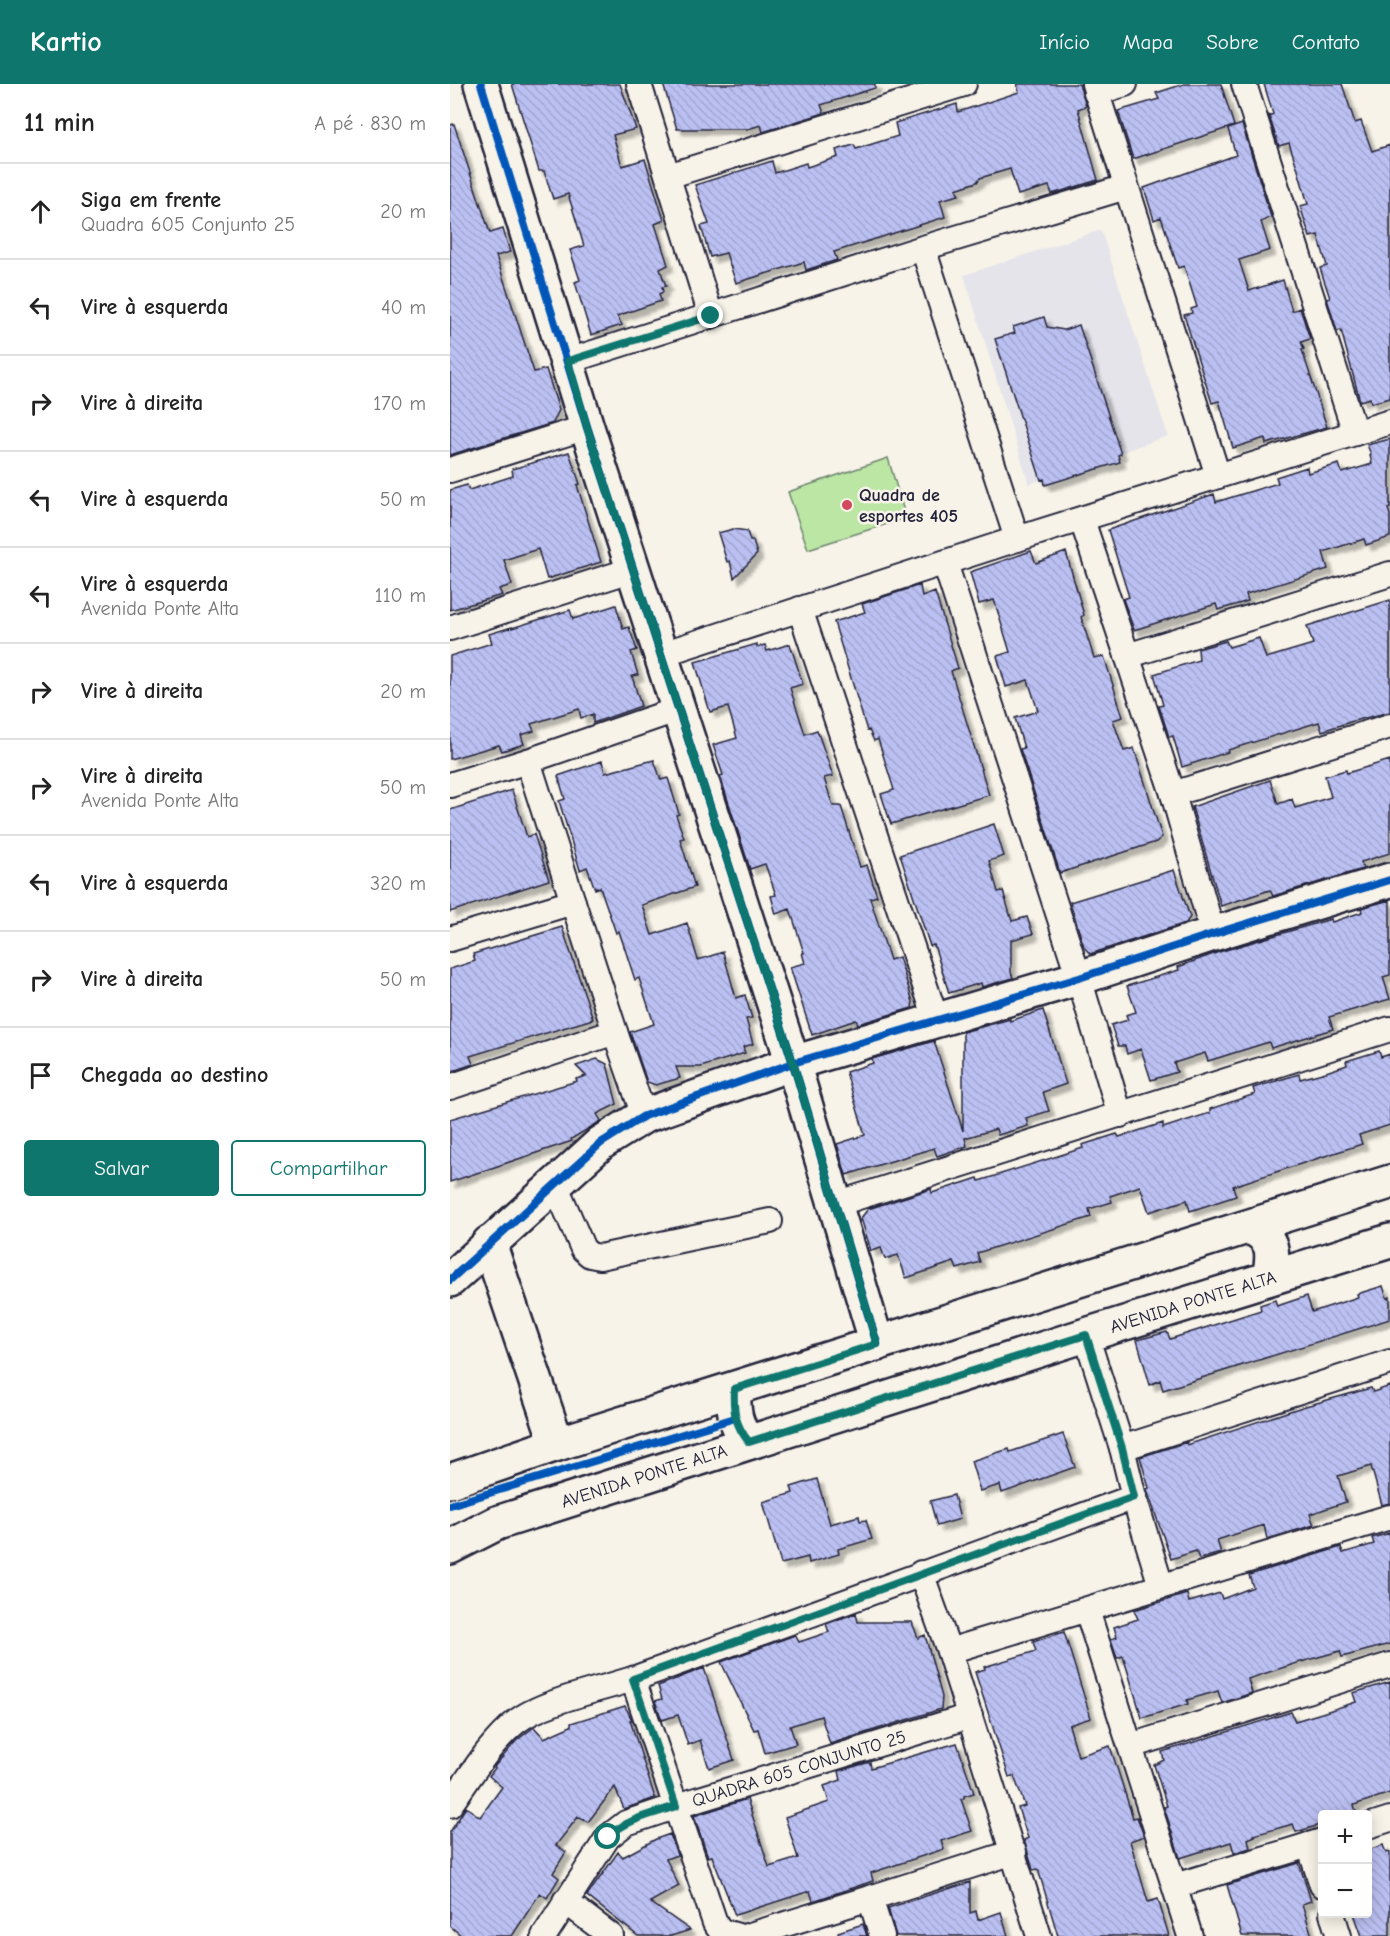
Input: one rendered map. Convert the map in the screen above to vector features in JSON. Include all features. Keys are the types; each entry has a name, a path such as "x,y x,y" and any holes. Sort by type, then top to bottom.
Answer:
{"street":[{"path":"481,84 587,427 793,1063 877,1344"},
{"path":"639,84 711,316"},
{"path":"668,176 964,84"},
{"path":"1125,84 1095,88 1218,476"},
{"path":"1244,84 1355,433"},
{"path":"568,361 923,248 1126,187"},
{"path":"923,248 1017,539"},
{"path":"662,654 1390,422"},
{"path":"450,470 587,427"},
{"path":"1082,520 1173,795 1213,934"},
{"path":"945,563 1079,978 1120,1116"},
{"path":"450,628 634,569"},
{"path":"1127,656 1390,574"},
{"path":"801,609 936,1019"},
{"path":"450,785 679,710"},
{"path":"1173,795 1390,726"},
{"path":"528,761 644,1116"},
{"path":"450,1280 602,1143 644,1116 793,1063 1079,978 1390,880"},
{"path":"450,939 573,902"},
{"path":"836,1204 1390,1029"},
{"path":"450,1087 615,1032"},
{"path":"450,1481 557,1444 1390,1182"},
{"path":"555,1184 583,1249 590,1255 600,1257 770,1221"},
{"path":"1249,1227 1260,1231 1268,1239 1272,1250 1269,1278"},
{"name":"AVENIDA PONTE ALTA","path":"450,1547 497,1523 1086,1335 1390,1241"},
{"path":"489,1243 557,1444"},
{"path":"1086,1335 1122,1448 1161,1586"},
{"path":"1122,1448 1390,1362"},
{"path":"734,1389 735,1418 740,1431 749,1442"},
{"path":"450,1805 496,1742 517,1721 534,1710 633,1679 1134,1497"},
{"path":"949,1651 1390,1517"},
{"path":"921,1574 949,1651 1039,1936"},
{"path":"1087,1610 1190,1936"},
{"path":"1130,1746 1390,1665"},
{"path":"633,1679 716,1923 721,1931 738,1936"},
{"name":"QUADRA 605 CONJUNTO 25","path":"544,1936 608,1837 626,1823 970,1716"},
{"path":"1372,1825 1390,1819"},
{"path":"1175,1886 1316,1843 1320,1864"},
{"path":"747,1936 1014,1852"},
{"path":"870,1898 882,1936"},
{"path":"565,1901 611,1936"},
{"path":"1333,1918 1339,1936"}],"shaded area":[{"path":"1101,230 1168,436 1029,484 964,275"}],"green space":[{"name":"Quadra de esportes 405","path":"888,458 906,518 808,549 788,492"}],"building":[{"path":"512,84 620,84 636,129 613,135 622,166 645,159 664,220 655,224 668,265 660,269 666,286 662,287 663,292 659,294 661,301 617,316 622,325 591,335 575,282 580,280 570,250 584,246 568,194 553,199 544,171 539,171"},
{"path":"663,84 875,84 875,88 821,105 824,113 763,132 761,125 748,129 677,129"},
{"path":"1017,84 1079,84 1086,106 1078,109 1098,180 1052,194 1049,186 1018,195 1010,169 980,178 977,182 956,189 959,195 940,200 945,217 834,252 837,260 806,270 804,262 736,283 726,253 710,257 701,226 709,224 695,185 772,161 775,173 806,163 807,167 838,157 836,150 854,145 856,149 898,136 895,123 957,104 958,112 1019,92"},
{"path":"1184,84 1221,84 1234,126 1133,159 1118,111 1159,99 1156,93"},
{"path":"1264,84 1342,84 1355,123 1361,121 1372,151 1390,145 1390,398 1371,403 1370,398 1360,401 1341,330 1337,331 1327,299 1330,298 1320,268 1327,266 1318,235 1310,237 1300,206 1308,204 1298,170 1289,143 1279,146 1269,116 1273,114"},
{"path":"454,124 490,233 503,229 510,252 496,256 534,372 546,369 559,410 553,423 450,455 450,125"},
{"path":"1242,124 1271,217 1261,222 1270,250 1239,260 1249,291 1283,280 1292,311 1300,308 1310,339 1301,342 1304,349 1302,350 1327,427 1266,444 1265,438 1233,448 1219,401 1212,403 1184,315 1192,313 1191,309 1197,307 1184,266 1178,268 1161,217 1154,220 1144,188 1236,155 1228,129"},
{"path":"1044,317 1047,327 1064,330 1079,325 1121,454 1118,455 1120,462 1045,485 1044,479 1041,480 995,339 1015,333 1013,327"},
{"path":"1390,439 1390,508 1388,509 1390,537 1366,545 1364,539 1323,552 1328,569 1246,594 1248,601 1218,610 1216,604 1134,630 1123,599 1129,597 1108,530 1214,494 1216,502 1278,483 1276,477 1307,467 1308,473 1339,464 1342,473 1372,464 1367,445"},
{"path":"569,452 601,562 547,579 538,549 504,560 512,585 499,589 502,595 450,610 450,490 467,485 469,490 513,476 512,469"},
{"path":"733,529 747,531 757,554 734,578 730,561 727,562 718,533"},
{"path":"1031,551 1036,563 1066,552 1084,615 1081,617 1094,658 1104,656 1123,717 1113,720 1124,751 1134,748 1162,837 1156,842 1060,873 1020,749 1024,748 1015,718 1038,711 1028,680 1006,687 997,656 1010,652 994,600 979,604 970,572"},
{"path":"920,585 922,597 935,592 958,668 951,671 989,795 891,824 881,794 894,790 878,739 874,741 869,730 867,731 834,622 865,612 862,604"},
{"path":"1390,600 1390,712 1322,731 1319,722 1182,767 1173,736 1169,737 1159,706 1163,705 1154,674 1199,660 1198,649 1226,641 1229,647 1259,638 1266,658 1313,644 1307,626"},
{"path":"616,605 623,629 629,627 637,650 631,652 638,675 632,676 641,706 593,723 593,714 581,718 579,709 531,724 534,731 521,735 524,744 502,751 499,745 450,759 450,656 492,643 489,634 570,610 573,619"},
{"path":"757,644 757,647 765,645 767,651 790,644 803,684 790,688 805,734 817,730 833,776 824,778 833,806 841,806 860,867 867,865 877,896 870,898 890,960 899,957 913,1002 912,1008 858,1024 856,1020 812,1035 790,967 805,963 790,909 776,914 771,896 776,895 765,864 750,869 720,776 723,775 713,745 737,738 728,707 710,712 695,662"},
{"path":"654,760 661,780 668,778 679,814 676,815 684,838 680,839 695,887 642,905 652,935 687,923 698,960 723,952 736,998 745,995 752,1018 746,1019 753,1044 743,1047 745,1053 701,1067 676,1067 680,1078 656,1085 647,1082 630,1032 654,1024 639,978 635,980 619,931 616,933 600,887 595,889 587,867 580,870 559,801 565,799 558,776 602,761 605,773"},
{"path":"1390,760 1390,853 1361,862 1363,869 1273,896 1270,890 1221,906 1192,807 1270,780 1278,804 1292,799 1295,808 1331,797 1325,776 1346,770 1347,773"},
{"path":"512,790 527,837 534,834 549,880 450,912 450,810"},
{"path":"994,824 1004,856 989,861 998,892 1003,891 1012,921 1027,917 1033,934 1011,940 1013,978 982,987 981,983 949,993 934,945 930,946 900,855"},
{"path":"1174,870 1190,917 1186,923 1090,954 1084,947 1070,902"},
{"path":"1390,900 1390,975 1383,977 1390,999 1329,1017 1333,1029 1271,1048 1269,1042 1208,1061 1205,1053 1174,1063 1177,1072 1151,1080 1141,1049 1127,1054 1125,1046 1118,1046 1111,1025 1128,1020 1126,1015 1136,1012 1127,986 1179,970 1178,967 1219,952 1331,919 1332,922 1362,912 1361,908"},
{"path":"562,927 593,1019 470,1056 473,1064 450,1072 450,969 475,961 473,954"},
{"path":"1043,1010 1066,1084 1043,1092 1049,1111 1026,1118 1028,1126 998,1135 996,1129 965,1138 967,1146 937,1156 934,1148 846,1175 837,1144 865,1135 846,1072 873,1063 872,1059 934,1041 963,1131 963,1032 1010,1019 1010,1021"},
{"path":"1379,1051 1381,1057 1390,1054 1390,1125 1359,1135 1362,1144 1233,1186 1236,1196 1190,1211 1187,1200 1149,1212 1140,1186 1110,1196 1112,1202 1089,1209 1091,1217 977,1253 980,1262 957,1269 954,1262 906,1278 898,1255 885,1259 881,1248 871,1251 861,1218 868,1209 931,1189 932,1193 978,1178 979,1181 1083,1148 1082,1145 1117,1134 1119,1137 1163,1123 1163,1128 1210,1113 1210,1109 1255,1094 1253,1088 1299,1074 1300,1079 1326,1072 1347,1065 1346,1061"},
{"path":"597,1059 607,1064 617,1104 597,1114 601,1121 571,1139 572,1141 450,1182 450,1119 577,1081 576,1079 586,1076 576,1066"},
{"path":"1383,1286 1387,1298 1390,1297 1390,1319 1163,1390 1160,1380 1150,1385 1137,1340 1167,1332 1170,1339 1261,1310 1260,1305 1275,1300 1277,1306 1307,1296 1312,1312"},
{"path":"1390,1386 1390,1503 1382,1505 1371,1466 1338,1476 1346,1502 1310,1514 1314,1525 1267,1539 1264,1525 1217,1540 1221,1553 1199,1559 1196,1551 1171,1559 1148,1493 1149,1488 1140,1457 1187,1442 1187,1445 1302,1407 1371,1388 1373,1392"},
{"path":"1063,1434 1075,1467 1002,1493 1000,1485 980,1491 971,1461 1009,1449 1010,1452"},
{"path":"817,1479 830,1524 859,1516 860,1521 866,1520 872,1539 838,1549 839,1554 809,1563 808,1557 781,1564 763,1502 793,1493 791,1487"},
{"path":"954,1495 960,1519 937,1526 930,1501"},
{"path":"1390,1533 1390,1644 1342,1657 1340,1651 1248,1679 1252,1693 1222,1703 1218,1691 1187,1700 1188,1704 1142,1718 1123,1656 1117,1658 1111,1639 1117,1637 1114,1627 1138,1619 1134,1610 1187,1594 1189,1602 1220,1593 1222,1599 1253,1587 1249,1575 1341,1547 1343,1553 1374,1544 1372,1538"},
{"path":"856,1613 858,1622 912,1622 918,1638 925,1635 942,1697 941,1709 830,1744 821,1716 790,1726 796,1744 765,1753 758,1729 754,1730 721,1662 795,1635 799,1642 829,1632 826,1624"},
{"path":"1064,1632 1091,1718 1069,1725 1078,1756 1110,1746 1133,1818 1137,1817 1144,1836 1130,1841 1148,1902 1158,1899 1169,1936 1058,1936 1038,1869 1033,1870 1024,1840 1028,1838 1018,1808 1025,1806 1014,1776 1009,1777 975,1672 1036,1651 1033,1642"},
{"path":"704,1668 734,1760 709,1768 700,1740 688,1745 678,1715 662,1720 655,1701 662,1699 658,1686"},
{"path":"1390,1682 1390,1793 1354,1805 1356,1810 1318,1810 1318,1825 1296,1832 1293,1824 1254,1835 1248,1839 1250,1848 1234,1853 1231,1842 1180,1858 1154,1765 1164,1760 1162,1752 1291,1712 1295,1721 1325,1712 1356,1702 1353,1693"},
{"path":"625,1706 632,1720 630,1720 655,1798 624,1809 615,1787 588,1822 578,1817 556,1845 566,1852 553,1873 559,1878 547,1898 540,1893 512,1936 462,1936 450,1926 450,1832 466,1807 480,1817 502,1787 489,1776 494,1767 516,1741 534,1727 544,1738 571,1726 571,1723"},
{"path":"957,1743 974,1793 961,1799 972,1831 941,1841 944,1849 871,1873 873,1881 813,1901 810,1891 735,1915 712,1856 708,1857 694,1816 747,1799 769,1867 798,1858 785,1817 829,1802 824,1786 841,1780 839,1771 870,1762 871,1768"},
{"path":"670,1834 677,1855 666,1859 679,1886 650,1902 690,1930 671,1936 638,1936 587,1896 618,1852 623,1857"},
{"path":"1383,1845 1386,1853 1390,1852 1390,1936 1362,1936 1355,1918 1372,1918 1372,1849"},
{"path":"1299,1863 1311,1901 1302,1904 1312,1936 1242,1936 1227,1885"},
{"path":"970,1882 970,1913 976,1911 978,1920 1001,1912 1008,1936 896,1936 888,1908"},
{"path":"863,1924 867,1936 839,1936 838,1932"}],"cycle path":[{"path":"481,84 587,427 793,1063 877,1344"},
{"path":"450,1280 601,1143 644,1116 793,1063 1079,978 1390,880"},
{"path":"450,1505 735,1418"}],"place":[{"name":"Quadra de esportes 405","path":"847,505"}],"route":[{"path":"608,1837 626,1823 676,1806 633,1679 1134,1497 1122,1448 1086,1335 749,1442 740,1431 735,1418 734,1389 877,1344 793,1063 587,427 568,361 711,316"}]}
